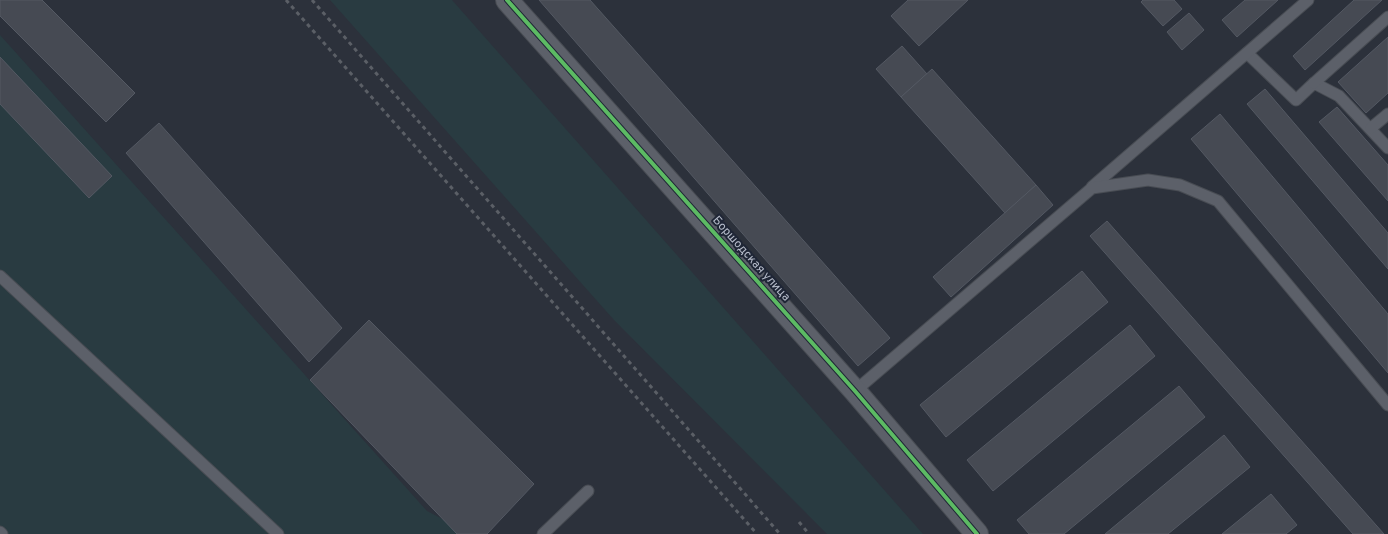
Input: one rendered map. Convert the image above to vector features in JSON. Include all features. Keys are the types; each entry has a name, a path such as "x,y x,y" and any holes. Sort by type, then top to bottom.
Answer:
{"street":[{"name":"Боршодская улица","path":"506,0 855,391 977,534"}],"lane":[{"path":"855,391 1308,0"},
{"path":"1247,53 1296,100 1388,17"},
{"path":"1314,83 1340,96 1388,148"},
{"path":"1371,128 1388,114"},
{"path":"1092,188 1148,180 1180,185 1218,201 1388,405"},
{"path":"0,276 278,534"},
{"path":"543,534 588,491"}],"shaded area":[{"path":"330,0 452,0 923,534 827,534 614,320"},
{"path":"0,35 427,511 472,534 0,534"}],"building":[{"path":"0,0 42,0 135,93 106,122 0,16"},
{"path":"539,0 590,0 890,338 858,366"},
{"path":"908,0 968,0 919,46 891,16"},
{"path":"1143,0 1174,0 1182,9 1163,26 1141,2"},
{"path":"1245,0 1278,0 1237,37 1222,20"},
{"path":"1354,0 1382,0 1305,70 1293,56"},
{"path":"1189,13 1204,30 1182,50 1167,32"},
{"path":"1388,37 1388,93 1366,113 1338,82"},
{"path":"902,46 927,74 901,97 876,69"},
{"path":"0,57 112,176 89,198 0,104"},
{"path":"932,69 1036,185 1005,213 901,97"},
{"path":"1265,89 1388,233 1388,269 1247,104"},
{"path":"1337,107 1388,165 1388,201 1319,122"},
{"path":"1220,114 1388,314 1388,373 1191,139"},
{"path":"159,123 342,328 309,362 126,153"},
{"path":"1036,185 1053,205 951,297 933,277"},
{"path":"1107,221 1384,534 1353,534 1090,236"},
{"path":"1082,271 1108,302 946,437 920,405"},
{"path":"369,320 534,484 487,534 457,534 310,380"},
{"path":"1130,325 1155,356 993,491 967,460"},
{"path":"1179,386 1205,417 1064,534 1029,534 1017,520"},
{"path":"1224,435 1250,467 1168,534 1105,534"},
{"path":"1271,494 1297,525 1286,534 1222,534"}],"railway":[{"path":"286,0 757,534"},
{"path":"312,0 780,534"},
{"path":"799,522 809,534"}],"cycle path":[{"path":"507,0 855,391 977,534"}]}
